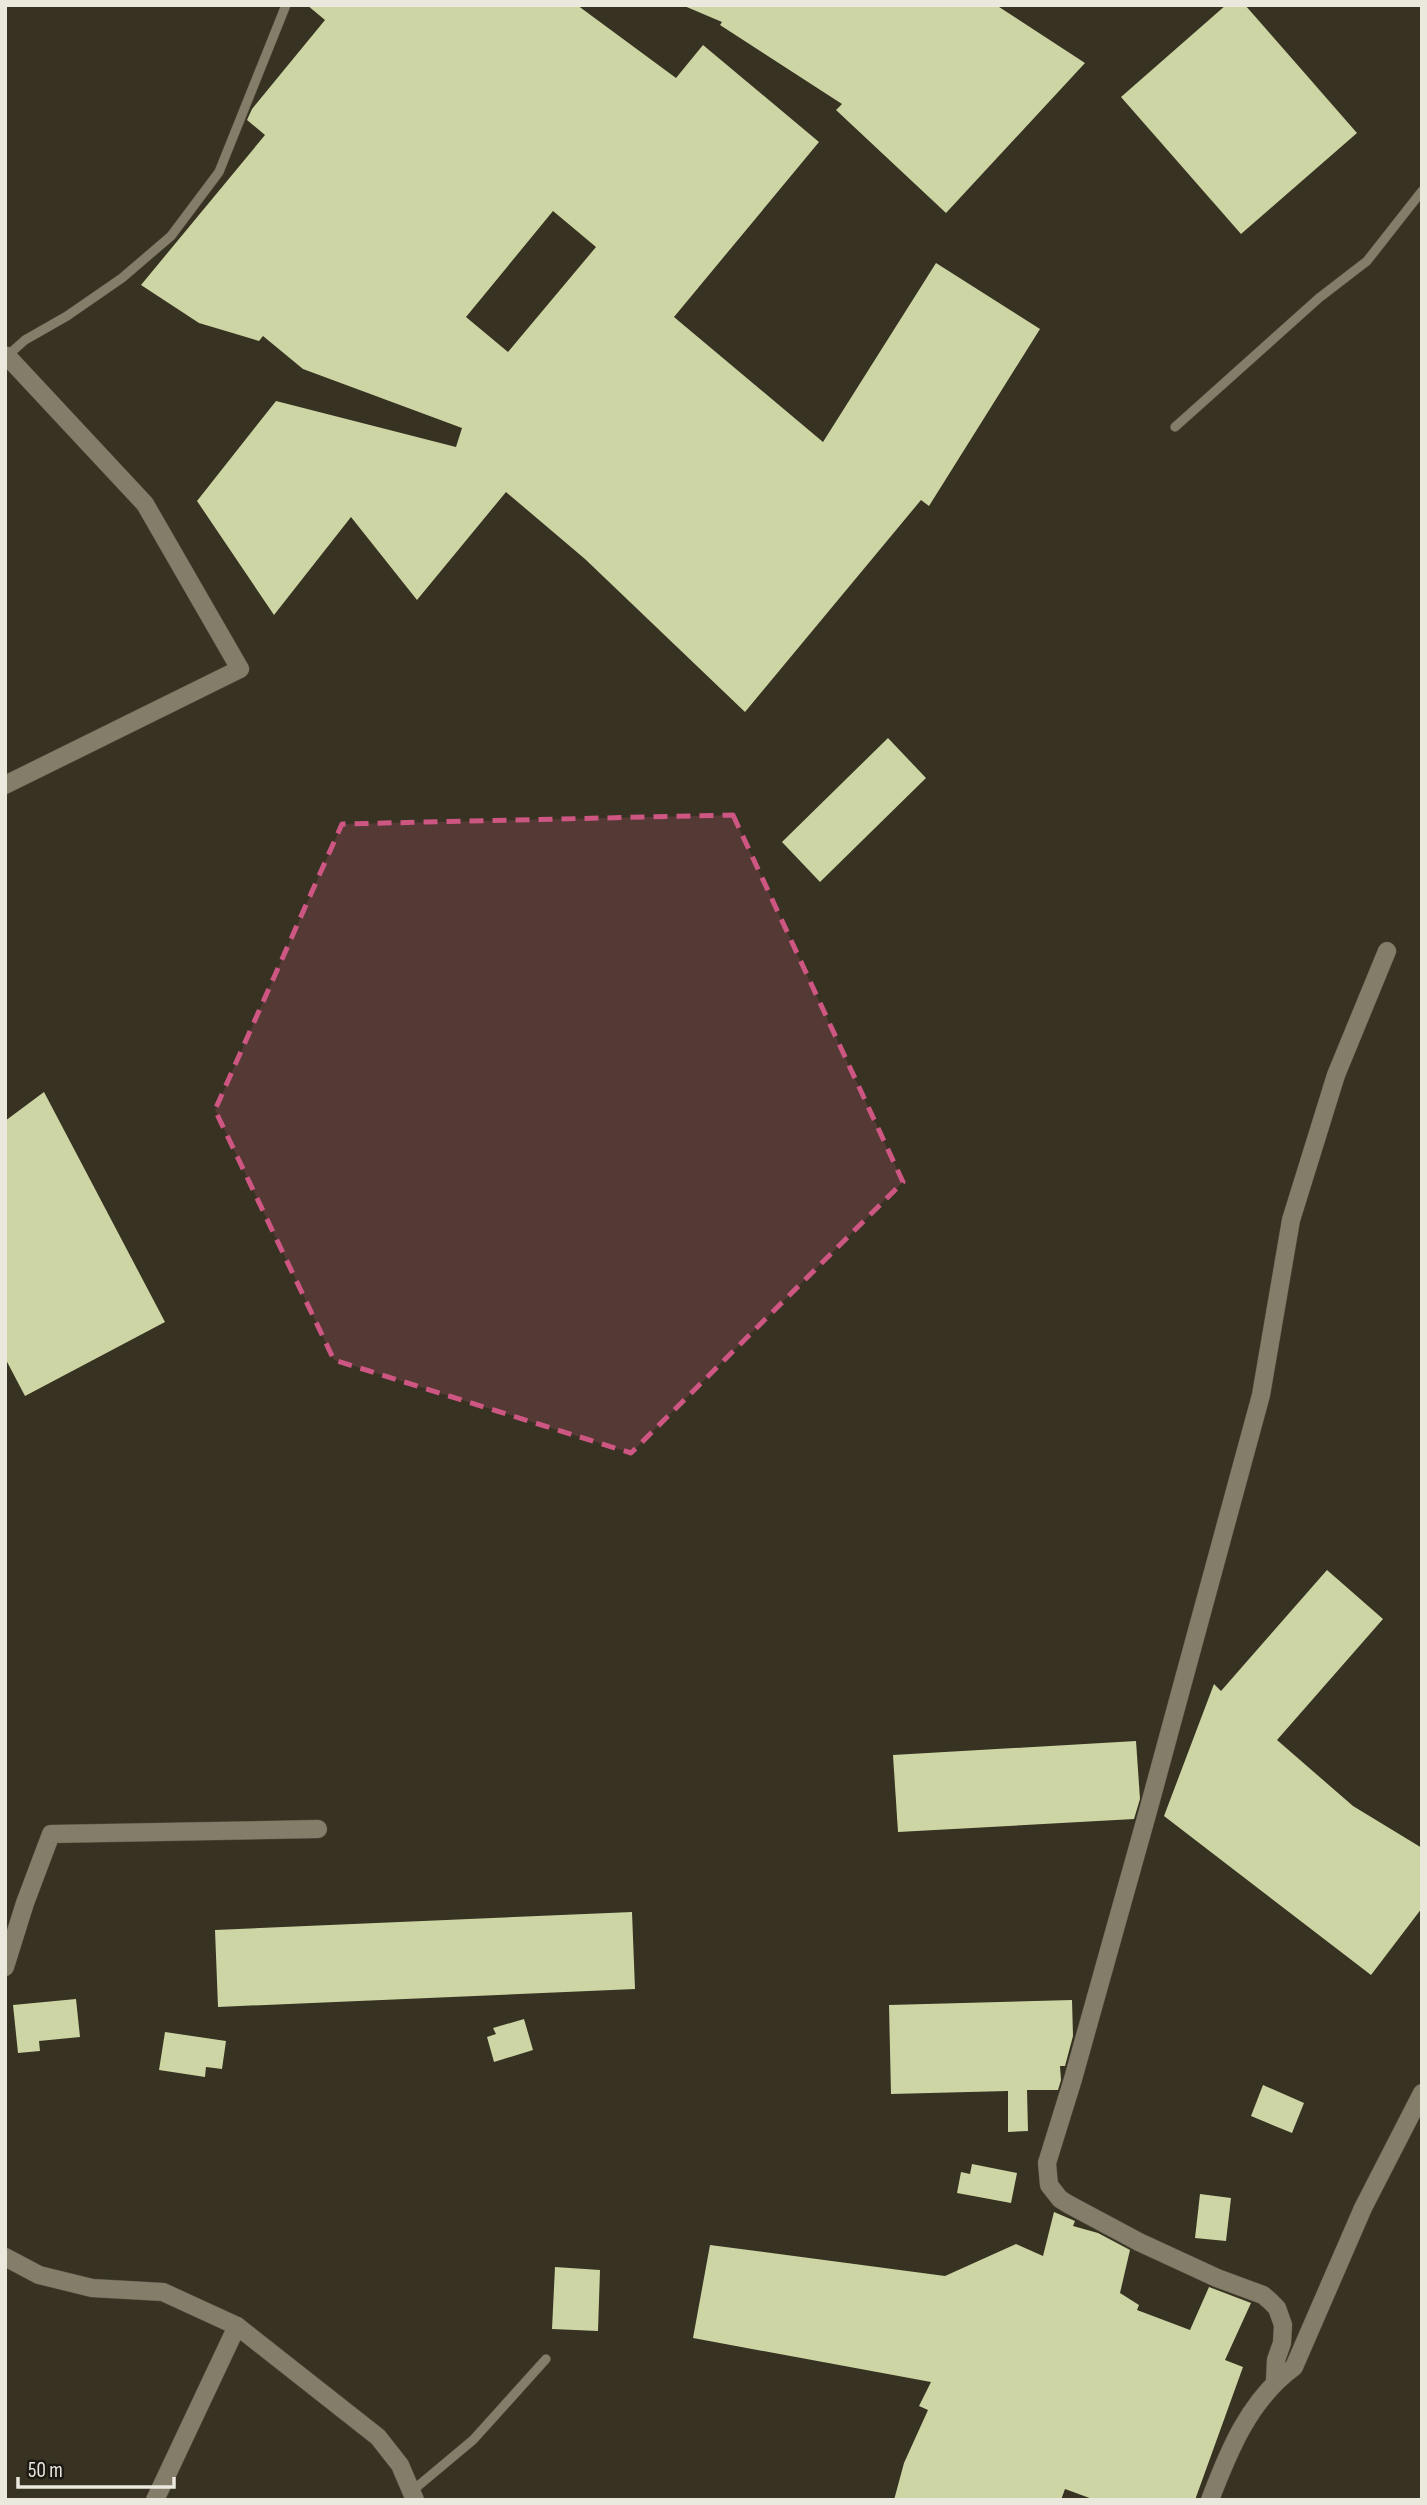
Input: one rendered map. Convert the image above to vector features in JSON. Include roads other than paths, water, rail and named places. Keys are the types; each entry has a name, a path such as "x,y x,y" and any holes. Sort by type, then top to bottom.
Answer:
{"street":[{"path":"5,785 240,669 145,504 6,356"},
{"path":"1275,2381 1283,2325 1277,2308 1270,2301 1263,2295 1217,2278 1139,2242 1068,2204 1060,2199 1049,2185 1047,2163 1145,1825 1261,1395 1291,1220 1336,1075 1387,951"},
{"path":"5,1968 25,1903 51,1834 318,1829"},
{"path":"1210,2500 1230,2449 1250,2414 1275,2381 1294,2367 1363,2208 1422,2093"},
{"path":"5,2257 39,2275 92,2288 163,2292 237,2326 378,2437 400,2465 413,2496"},
{"path":"155,2500 237,2326"}],"lane":[{"path":"6,356 25,340 67,316 122,278 171,236 219,172 286,5"},
{"path":"1175,427 1309,306 1367,261 1422,191"},
{"path":"413,2496 473,2440 546,2359"}]}
